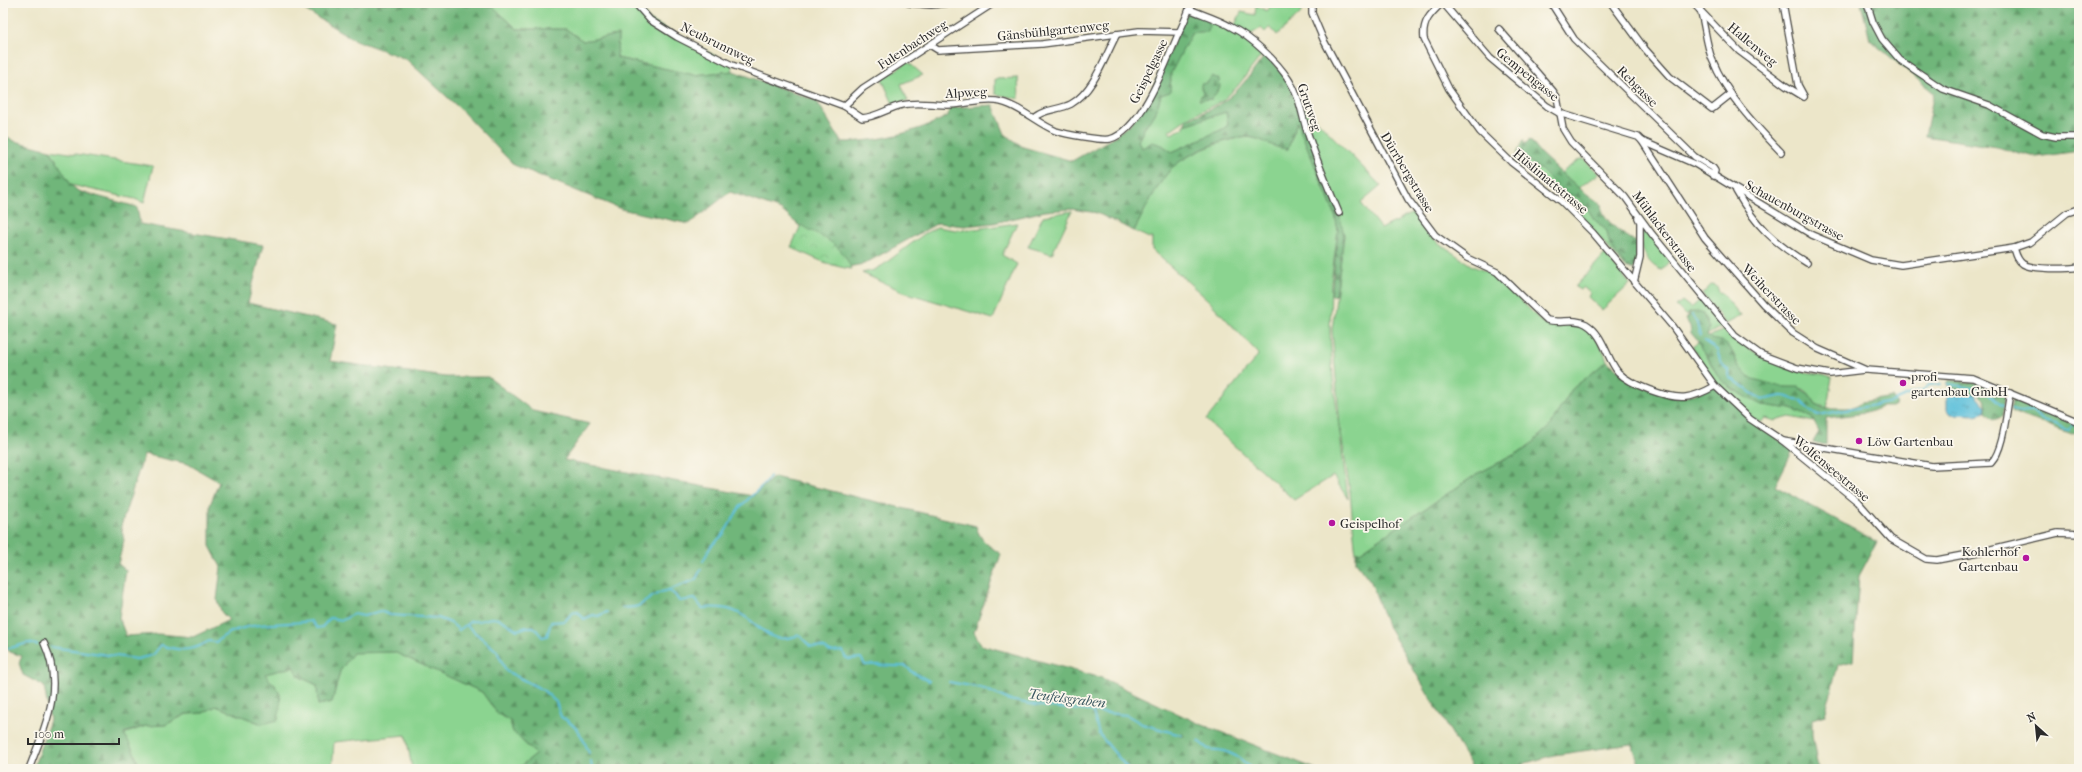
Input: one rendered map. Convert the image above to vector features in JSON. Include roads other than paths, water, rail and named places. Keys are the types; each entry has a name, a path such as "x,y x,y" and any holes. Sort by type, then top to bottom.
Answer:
{"street":[{"name":"Neubrunnweg","path":"635,3 650,20 677,37 732,66 844,106"},
{"path":"909,3 931,5 948,3"},
{"name":"Fulenbachweg","path":"844,106 863,88 994,3"},
{"name":"Geispelgasse","path":"1111,139 1130,124 1143,108 1191,3"},
{"name":"Dürrbergstrasse","path":"1312,3 1312,13 1323,40 1351,95 1408,199 1435,235 1467,258 1497,272 1547,320 1558,322 1576,320 1590,327 1607,350 1618,372 1638,385 1675,397 1686,397 1698,394 1715,386"},
{"name":"Hüslimattstrasse","path":"1442,3 1425,22 1423,30 1424,39 1438,70 1464,112 1494,146 1544,186 1576,216 1672,326 1715,386"},
{"name":"Gempengasse","path":"1442,3 1490,58 1547,106 1560,113 1638,137 1642,141"},
{"name":"Rebgasse","path":"1551,3 1574,39 1689,152 1713,168 1715,171 1713,176"},
{"path":"1611,3 1645,49 1670,77 1712,109 1731,94"},
{"name":"Hallenweg","path":"1693,3 1739,51 1786,86 1804,97 1798,85 1783,3"},
{"path":"1698,3 1706,41 1712,60 1731,94 1755,125 1782,152"},
{"path":"1867,3 1873,22 1882,39 1900,60 1944,89 1989,105 2042,134 2056,137 2079,137"},
{"name":"Grutweg","path":"1189,9 1231,26 1248,38 1277,65 1289,80 1301,104 1306,128 1322,175 1339,213"},
{"name":"Mühlackerstrasse","path":"1499,29 1557,97 1563,129 1572,142 1617,187 1635,213 1725,326 1746,346 1778,362 1797,368 1830,374 1866,370"},
{"name":"Gänsbühlgartenweg","path":"930,45 938,50 1042,44 1138,31 1179,32"},
{"path":"1034,118 1040,114 1061,108 1080,98 1092,80 1117,34"},
{"name":"Alpweg","path":"844,106 862,118 875,115 901,105 913,103 946,105 997,101 1067,134 1111,139"},
{"name":"Schauenburgstrasse","path":"1642,141 1695,164 1812,235 1871,260 1900,265 2014,248 2031,242 2067,213 2079,209"},
{"name":"Weiherstrasse","path":"1642,141 1706,238 1763,304 1793,333 1818,349 1866,370 1973,378 2079,422"},
{"path":"1736,190 1755,221 1766,233 1792,254 1808,263"},
{"path":"1634,282 1640,257 1640,222 1635,213"},
{"path":"2014,248 2017,257 2023,264 2031,266 2079,267"},
{"name":"Wolfenseestrasse","path":"1715,386 1750,419 1783,441 1858,502 1891,539 1926,559 1938,560 1979,552 2058,533 2079,534"},
{"path":"1783,441 1932,466 1990,463 1996,458 2000,448 2010,394"},
{"path":"29,769 53,697 53,674 50,658 44,643"}],"water":[{"path":"1952,390 1974,394 1986,407 1985,412 1976,415 1950,414 1947,410 1947,394"}],"waterway":[{"path":"1692,315 1697,323 1700,336"},
{"path":"1704,341 1717,350 1721,363 1728,370 1730,378 1754,395 1764,399 1785,396 1801,401 1810,411 1818,415 1892,402 1917,391 1923,390 1929,385 1941,384"},
{"path":"1948,384 1982,390 1991,395 2004,406"},
{"path":"2011,408 2019,412 2032,411 2042,420 2057,424 2064,429 2069,430 2074,422"},
{"path":"703,561 711,546 723,535 740,507 766,482 770,476"},
{"path":"666,591 696,579 701,569"},
{"name":"Teufelsgraben","path":"622,608 638,606 660,593 665,591 670,592 675,595 679,601 695,599 702,608 723,608 739,613 763,631 774,637 789,638 799,635 810,646 825,648 830,652 843,651 845,657 849,659 861,658 865,665 906,666 912,672 929,681"},
{"name":"Teufelsgraben","path":"51,647 137,659 153,655 161,645 175,649 192,649 209,641 216,642 226,635 249,627 311,621 317,628 322,627 330,618 343,620 353,614 364,616 380,611 390,615 438,618 451,623 459,630 471,621 496,618 517,630 527,627 534,627 542,637 547,636 551,622 565,621 572,613 578,612 584,619 593,615 598,616 607,612"},
{"path":"466,625 497,651 506,671 543,690 556,702 561,717 567,720 579,732 589,753"},
{"name":"Teufelsgraben","path":"3,650 28,643 37,645"},
{"name":"Teufelsgraben","path":"949,682 982,688 1009,700 1041,706 1127,715 1142,724 1181,735"},
{"path":"1093,712 1099,734 1128,769"},
{"name":"Teufelsgraben","path":"1198,741 1208,749 1225,751 1238,757 1251,768 1257,769"},
{"path":"591,761 592,769"}],"place":[{"name":"profi gartenbau GmbH","path":"1903,383"},
{"name":"Löw Gartenbau","path":"1859,441"},
{"name":"Geispelhof","path":"1332,523"},
{"name":"Kohlerhof Gartenbau","path":"2026,558"}]}
